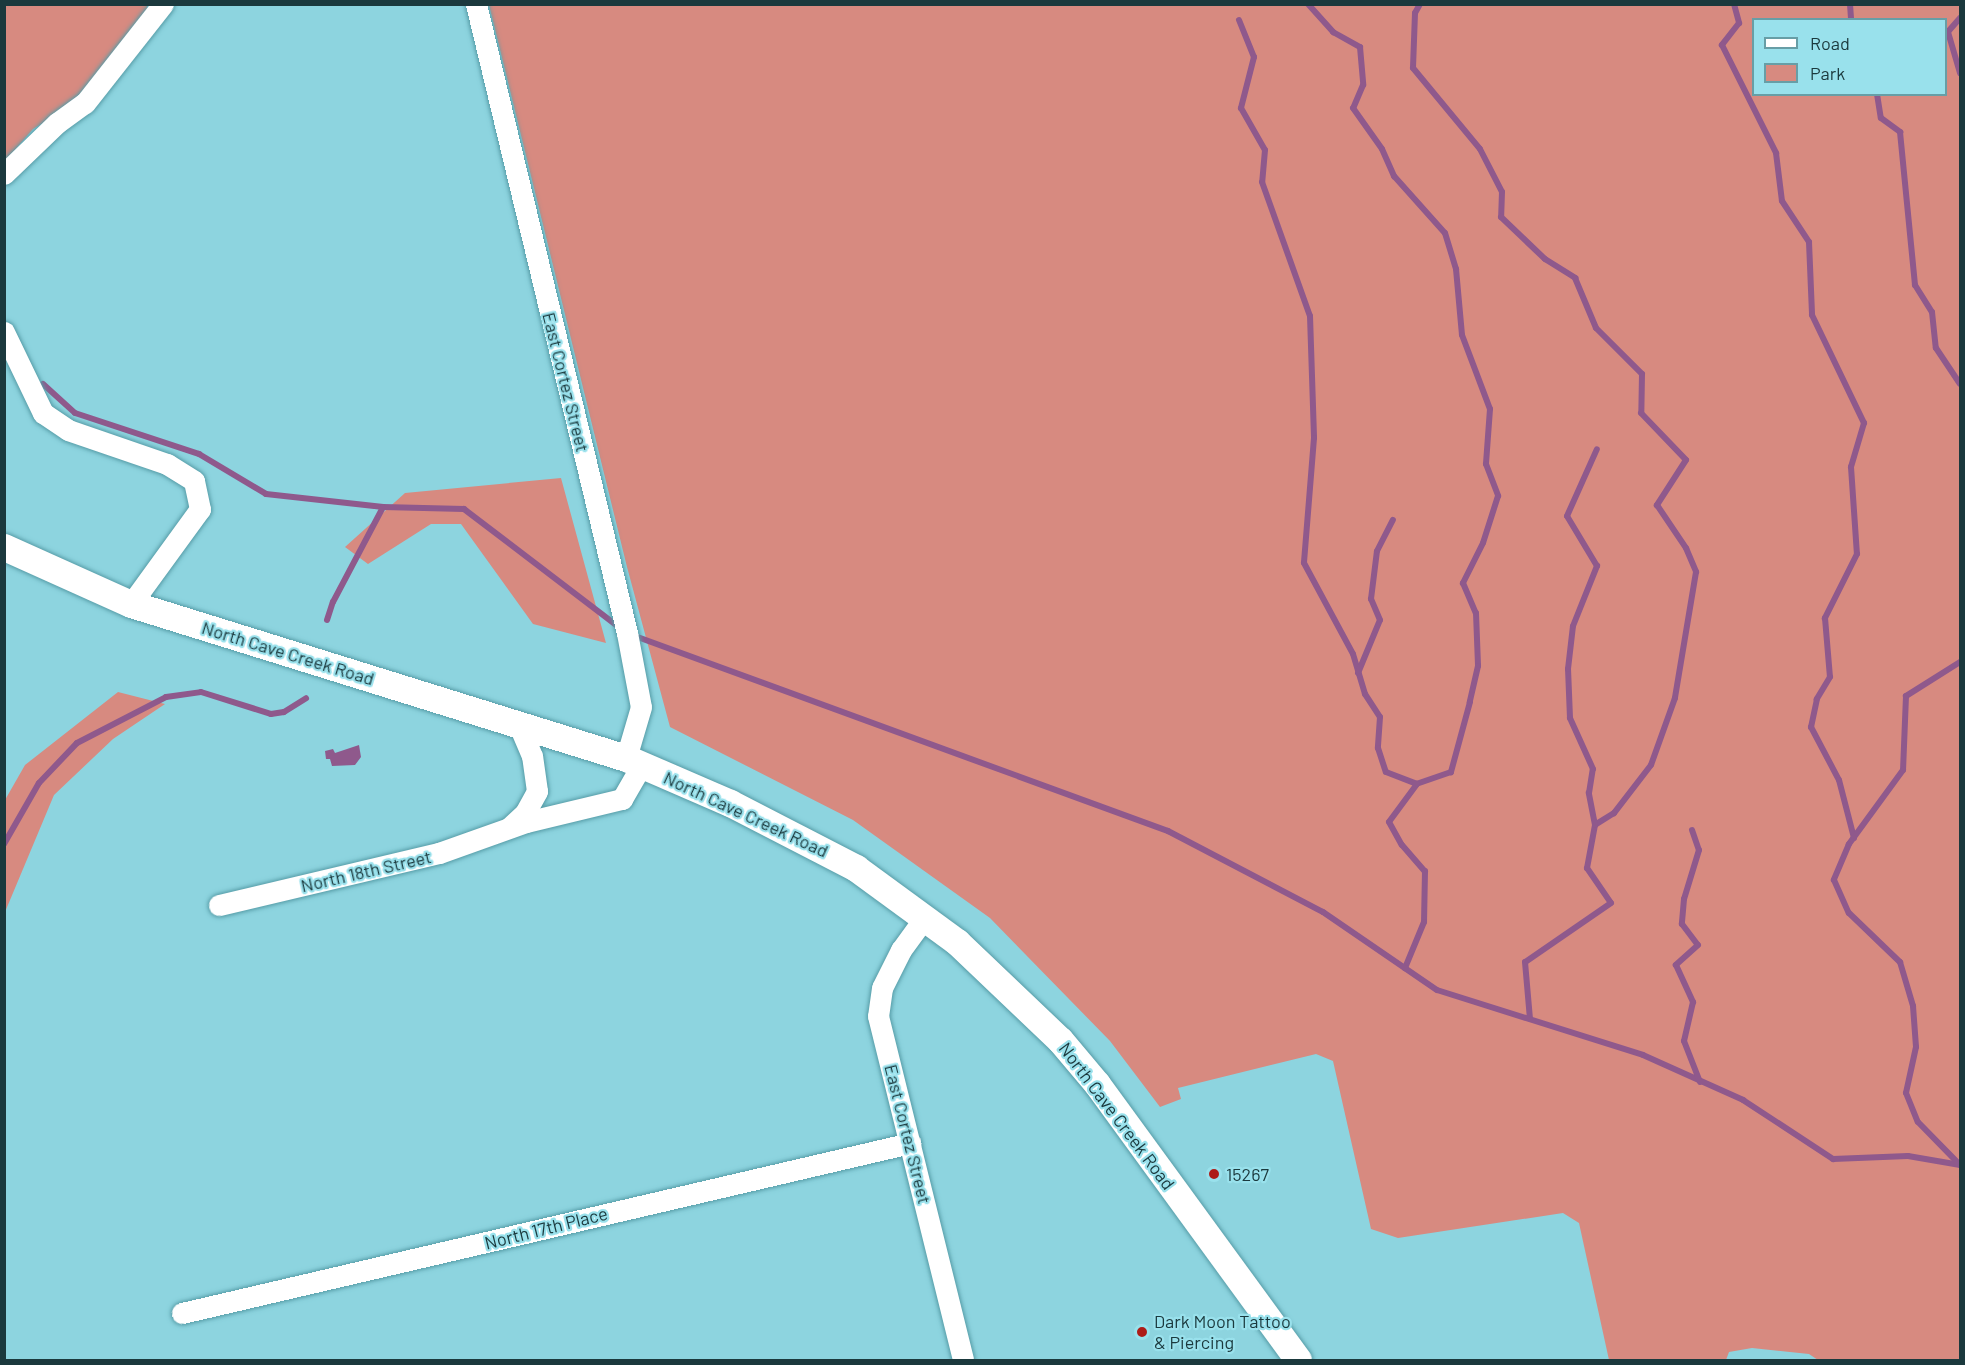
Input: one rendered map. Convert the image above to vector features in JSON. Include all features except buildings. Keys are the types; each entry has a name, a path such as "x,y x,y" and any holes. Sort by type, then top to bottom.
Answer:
{"main road":[{"name":"North Cave Creek Road","path":"4,547 131,604 634,761 825,850 925,917 1000,981 1046,1025 1097,1084 1298,1360"}],"street":[{"path":"4,174 57,123 85,103 163,4"},
{"name":"East Cortez Street","path":"476,4 633,664 641,717 634,761"},
{"path":"4,332 43,413 68,430 167,464 195,481 200,509 131,604"},
{"name":"North 18th Street","path":"509,828 525,813 537,790 532,756 518,723"},
{"name":"North 18th Street","path":"219,906 439,853 509,828 622,799 634,761"},
{"name":"East Cortez Street","path":"925,917 901,950 878,1003 963,1360"},
{"name":"North 17th Place","path":"182,1313 910,1143"}],"green space":[{"path":"5,5 147,5 147,14 81,100 33,129 5,161"},
{"path":"489,5 1960,5 1960,1360 1818,1360 1809,1354 1752,1348 1729,1352 1726,1360 1609,1360 1579,1223 1563,1213 1398,1238 1371,1229 1333,1061 1316,1054 1178,1088 1181,1099 1160,1107 1110,1041 990,918 853,820 670,727 627,567"},
{"path":"561,478 606,643 533,624 461,524 431,524 368,564 345,547 405,493"},
{"path":"118,692 165,704 113,739 54,795 5,912 5,800 25,765"}],"shaded area":[{"path":"359,745 361,757 355,765 332,766 330,759 326,759 325,751 333,749 335,753"}],"waterway":[{"path":"1308,4 1333,32 1360,47 1363,85 1353,108 1382,149 1394,176 1445,233 1456,269 1462,335 1490,409 1486,464 1498,496 1483,543 1463,583 1476,613 1478,666 1470,702 1451,772 1417,784 1389,822 1402,845 1425,871 1424,922 1405,968"},
{"path":"1420,4 1415,13 1413,68 1480,149 1502,192 1501,217 1545,259 1575,278 1596,328 1642,374 1641,413 1686,460 1657,505 1686,548 1696,572 1675,698 1651,765 1614,813 1595,825 1587,868 1611,903 1525,962 1530,1019"},
{"path":"1734,4 1739,23 1722,45 1776,153 1782,201 1809,242 1812,315 1864,423 1851,467 1857,554 1825,618 1830,677 1817,699 1811,727 1839,780 1854,838"},
{"path":"1850,4 1851,18"},
{"path":"1960,18 1948,32 1960,73"},
{"path":"1239,20 1254,57 1241,108 1265,150 1262,182 1310,316 1314,438 1304,563 1353,654 1365,694 1380,717 1378,748 1386,772 1417,784"},
{"path":"1877,96 1881,118 1900,132 1915,285 1932,312 1936,348 1960,384"},
{"path":"43,384 75,413 199,454 266,494 383,507 464,509 620,628"},
{"path":"1595,825 1589,793 1593,769 1570,718 1568,669 1573,626 1597,566 1567,516 1597,449"},
{"path":"327,620 333,602 383,507"},
{"path":"1358,673 1380,620 1371,599 1377,551 1393,520"},
{"path":"632,635 1168,831 1323,912 1437,990 1643,1055 1743,1100 1833,1159 1908,1156 1960,1165"},
{"path":"1960,662 1906,696 1903,770 1849,844 1834,880 1849,913 1900,962 1913,1006 1916,1047 1906,1093 1918,1122 1960,1165"},
{"path":"4,844 39,783 77,743 166,697 201,692 271,714 284,712 306,698"},
{"path":"1692,830 1699,850 1684,899 1682,924 1698,945 1676,965 1693,1002 1684,1041 1700,1082"}],"place":[{"name":"15267","path":"1214,1174"},
{"name":"Dark Moon Tattoo & Piercing","path":"1142,1332"}]}
